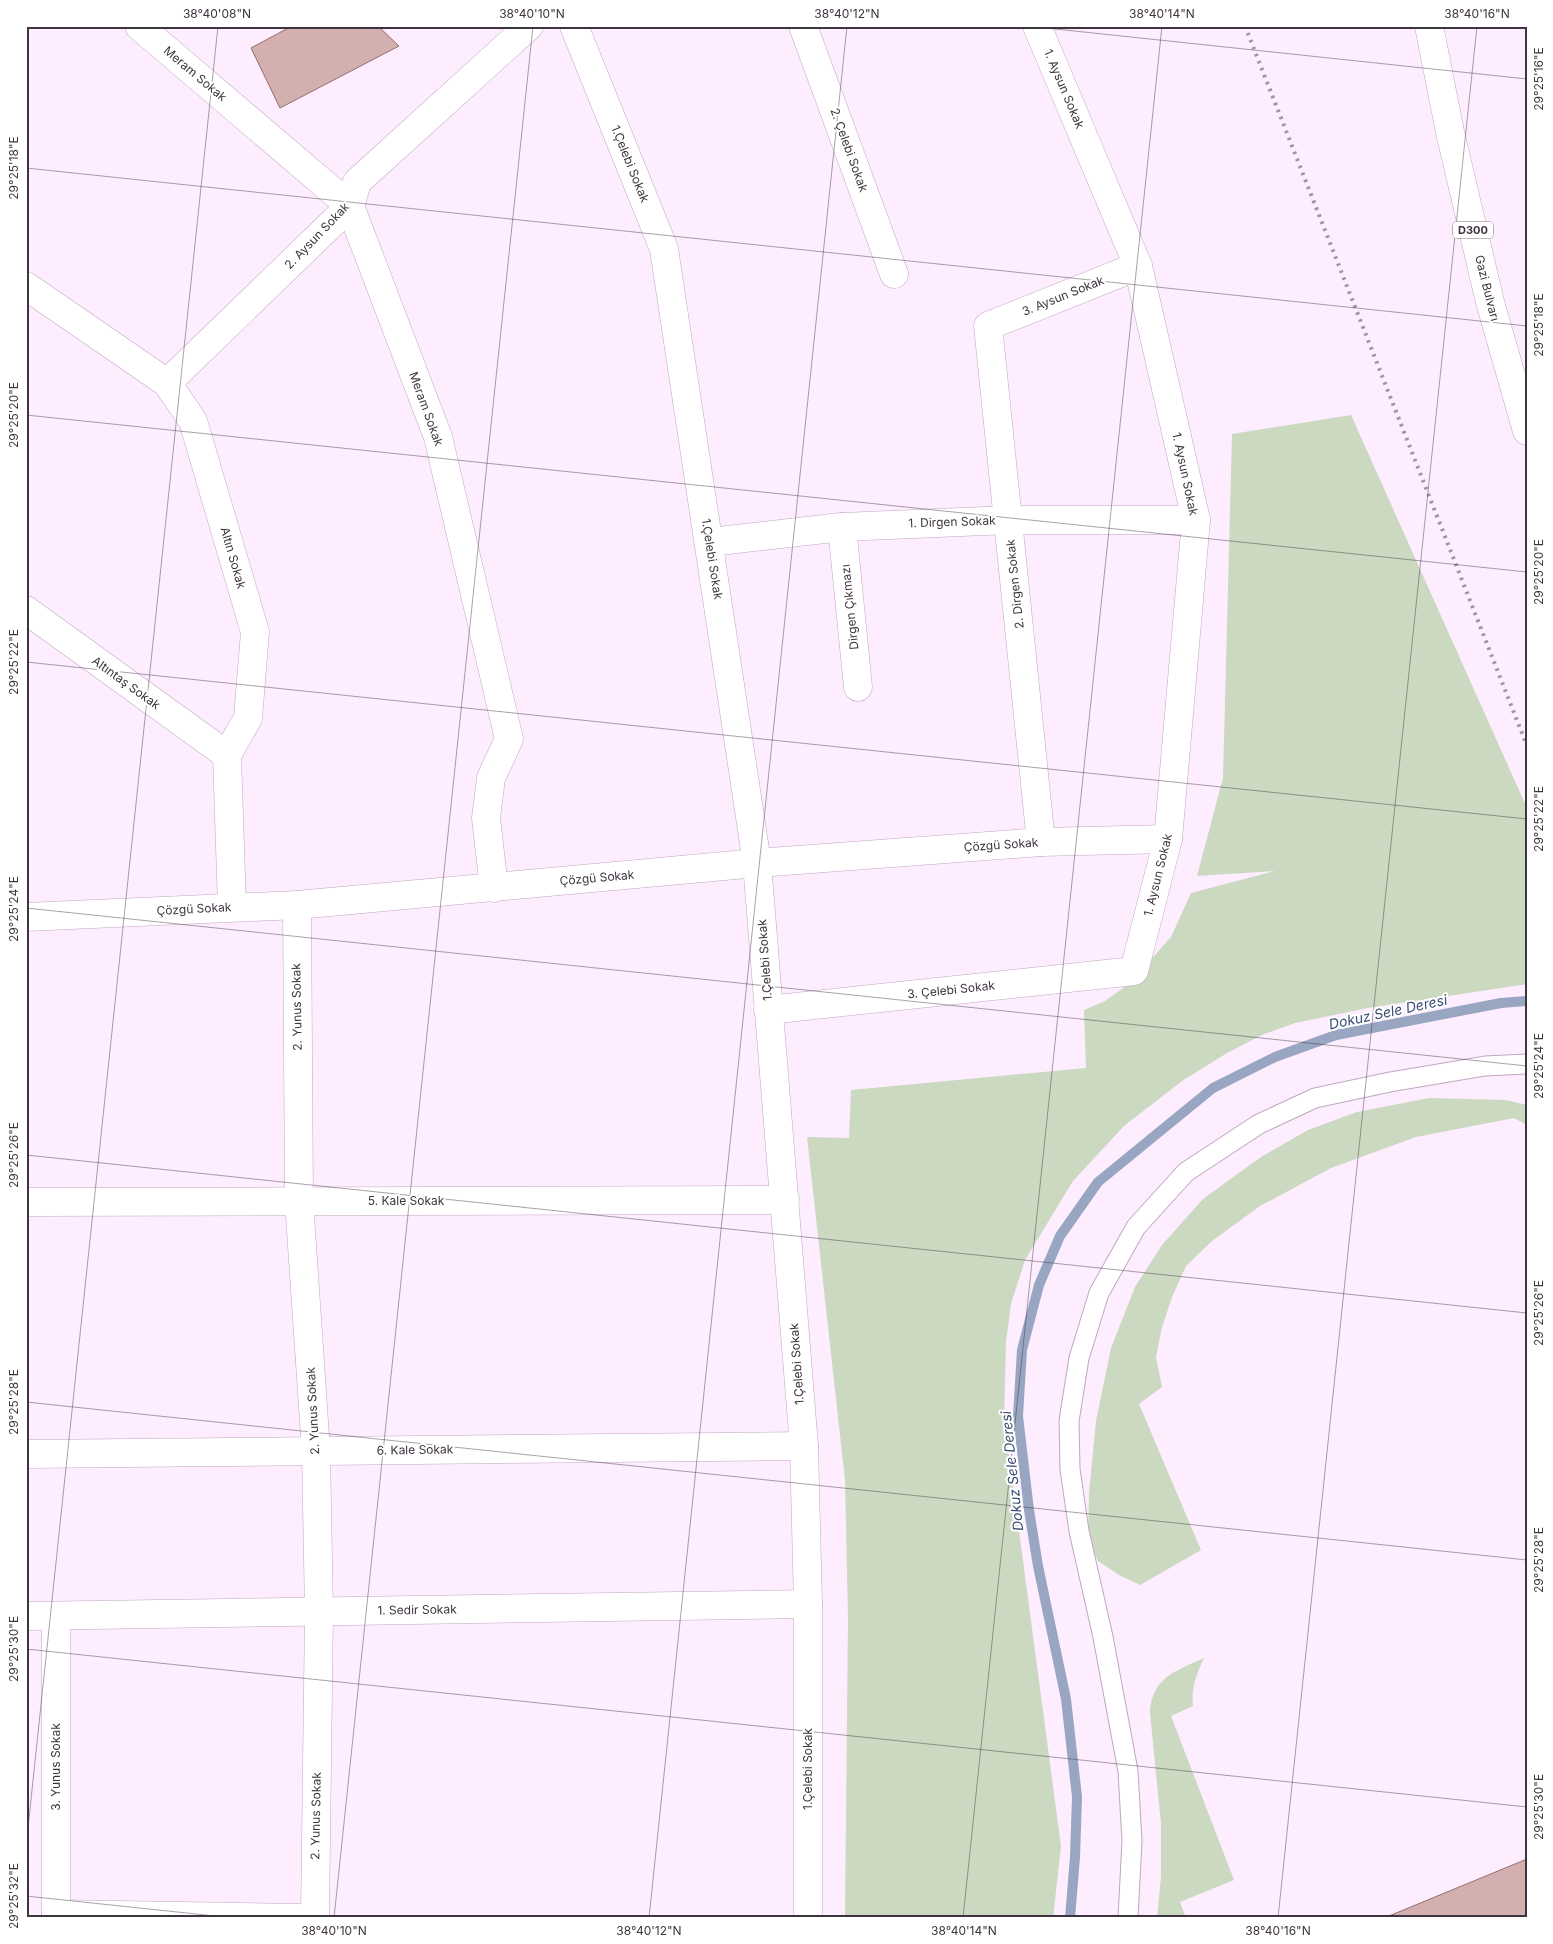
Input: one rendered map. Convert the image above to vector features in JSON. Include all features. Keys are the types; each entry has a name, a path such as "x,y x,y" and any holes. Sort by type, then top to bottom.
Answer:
{"main road":[{"name":"Meram Sokak","path":"139,26 350,206 438,438 510,739 491,778 486,818 494,888"},
{"name":"2. Aysun Sokak","path":"166,383 350,206 357,182 529,26"},
{"name":"1.Çelebi Sokak","path":"574,26 664,249 710,542 757,863 804,1446 808,1604 808,1918"},
{"name":"2. Çelebi Sokak","path":"803,26 894,274"},
{"name":"1. Aysun Sokak","path":"1037,26 1138,266 1196,520 1168,839 1134,971"},
{"name":"Gazi Bulvarı","path":"1429,26 1450,132 1490,302 1527,431"},
{"name":"3. Aysun Sokak","path":"988,326 1138,266"},
{"name":"Altın Sokak","path":"26,286 166,383 193,422 255,632 248,718 227,755"},
{"name":"2. Dirgen Sokak","path":"988,326 1041,842"},
{"name":"1. Dirgen Sokak","path":"710,542 842,527 1009,520 1196,520"},
{"name":"Dirgen Çıkmazı","path":"842,527 858,687"},
{"name":"Altıntaş Sokak","path":"26,610 227,755"},
{"path":"227,755 232,907"},
{"name":"Çözgü Sokak","path":"26,917 296,905 757,863 1041,842 1168,839"},
{"name":"2. Yunus Sokak","path":"296,905 299,1201 316,1451 318,1612 315,1918"},
{"name":"3. Çelebi Sokak","path":"768,1010 1134,971"},
{"name":"5. Kale Sokak","path":"26,1202 785,1200"},
{"name":"6. Kale Sokak","path":"26,1454 804,1446"},
{"name":"1. Sedir Sokak","path":"26,1616 808,1604"},
{"name":"3. Yunus Sokak","path":"56,1617 56,1916"},
{"path":"56,1916 298,1918"}],"lane":[{"path":"1128,1918 1132,1841 1128,1771 1103,1637 1079,1531 1070,1469 1069,1421 1079,1358 1099,1292 1136,1227 1186,1172 1258,1124 1315,1098 1390,1082 1484,1066 1527,1064"}],"green space":[{"path":"1351,415 1527,808 1527,984 1368,1008 1295,1023 1262,1035 1227,1053 1182,1081 1124,1126 1073,1181 1025,1260 1011,1304 1006,1342 1004,1418 1061,1846 1053,1918 845,1918 848,1618 845,1480 807,1137 849,1138 851,1090 1086,1068 1084,1010 1105,1001 1130,983 1171,937 1191,893 1275,871 1197,876 1223,778 1232,434"},
{"path":"1429,1098 1506,1100 1527,1105 1527,1125 1514,1118 1416,1137 1331,1168 1260,1206 1212,1241 1186,1266 1172,1297 1162,1327 1156,1357 1162,1387 1139,1404 1201,1550 1140,1585 1119,1575 1098,1561 1088,1538 1089,1493 1096,1421 1111,1348 1135,1287 1162,1245 1203,1199 1261,1157 1308,1130 1357,1112"},
{"path":"1204,1658 1195,1682 1193,1706 1171,1716 1234,1880 1180,1902 1186,1918 1157,1918 1161,1876 1161,1824 1150,1712 1152,1700 1155,1691 1167,1677"}],"building":[{"path":"292,26 378,26 399,46 280,108 251,48"},
{"path":"1527,1859 1527,1918 1384,1918"}],"waterway":[{"name":"Dokuz Sele Deresi","path":"1070,1918 1077,1797 1066,1699 1038,1566 1029,1510 1018,1416 1022,1350 1039,1285 1060,1236 1098,1182 1213,1088 1275,1057 1336,1035 1501,1003 1527,1001"}],"railway":[{"path":"1245,26 1527,746"}]}
